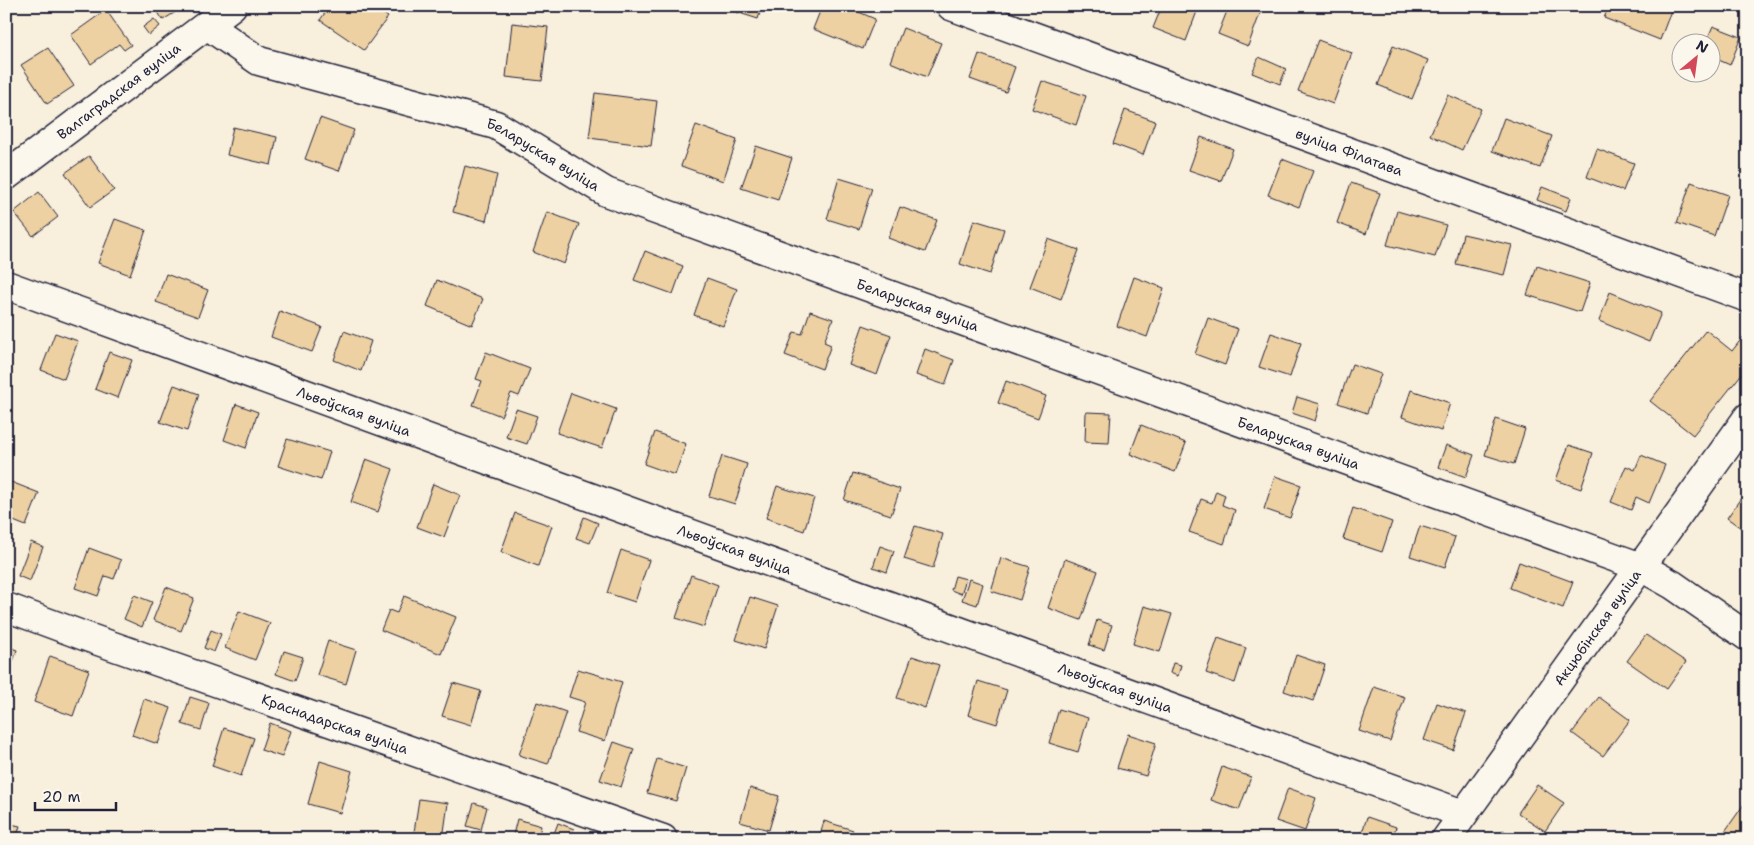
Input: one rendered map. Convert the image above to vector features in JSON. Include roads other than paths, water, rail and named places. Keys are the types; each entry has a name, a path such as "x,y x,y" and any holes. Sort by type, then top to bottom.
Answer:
{"street":[{"name":"Валгаградская вуліца","path":"6,176 232,6"},
{"name":"вуліца Філатава","path":"951,6 1748,298"},
{"name":"Беларуская вуліца","path":"207,25 259,61 496,125 606,192 1642,567 1673,585 1748,638"},
{"name":"Львоўская вуліца","path":"6,285 1463,814"},
{"name":"Акцюбінская вуліца","path":"1446,839 1748,417"},
{"name":"Краснадарская вуліца","path":"6,607 663,839"}]}
